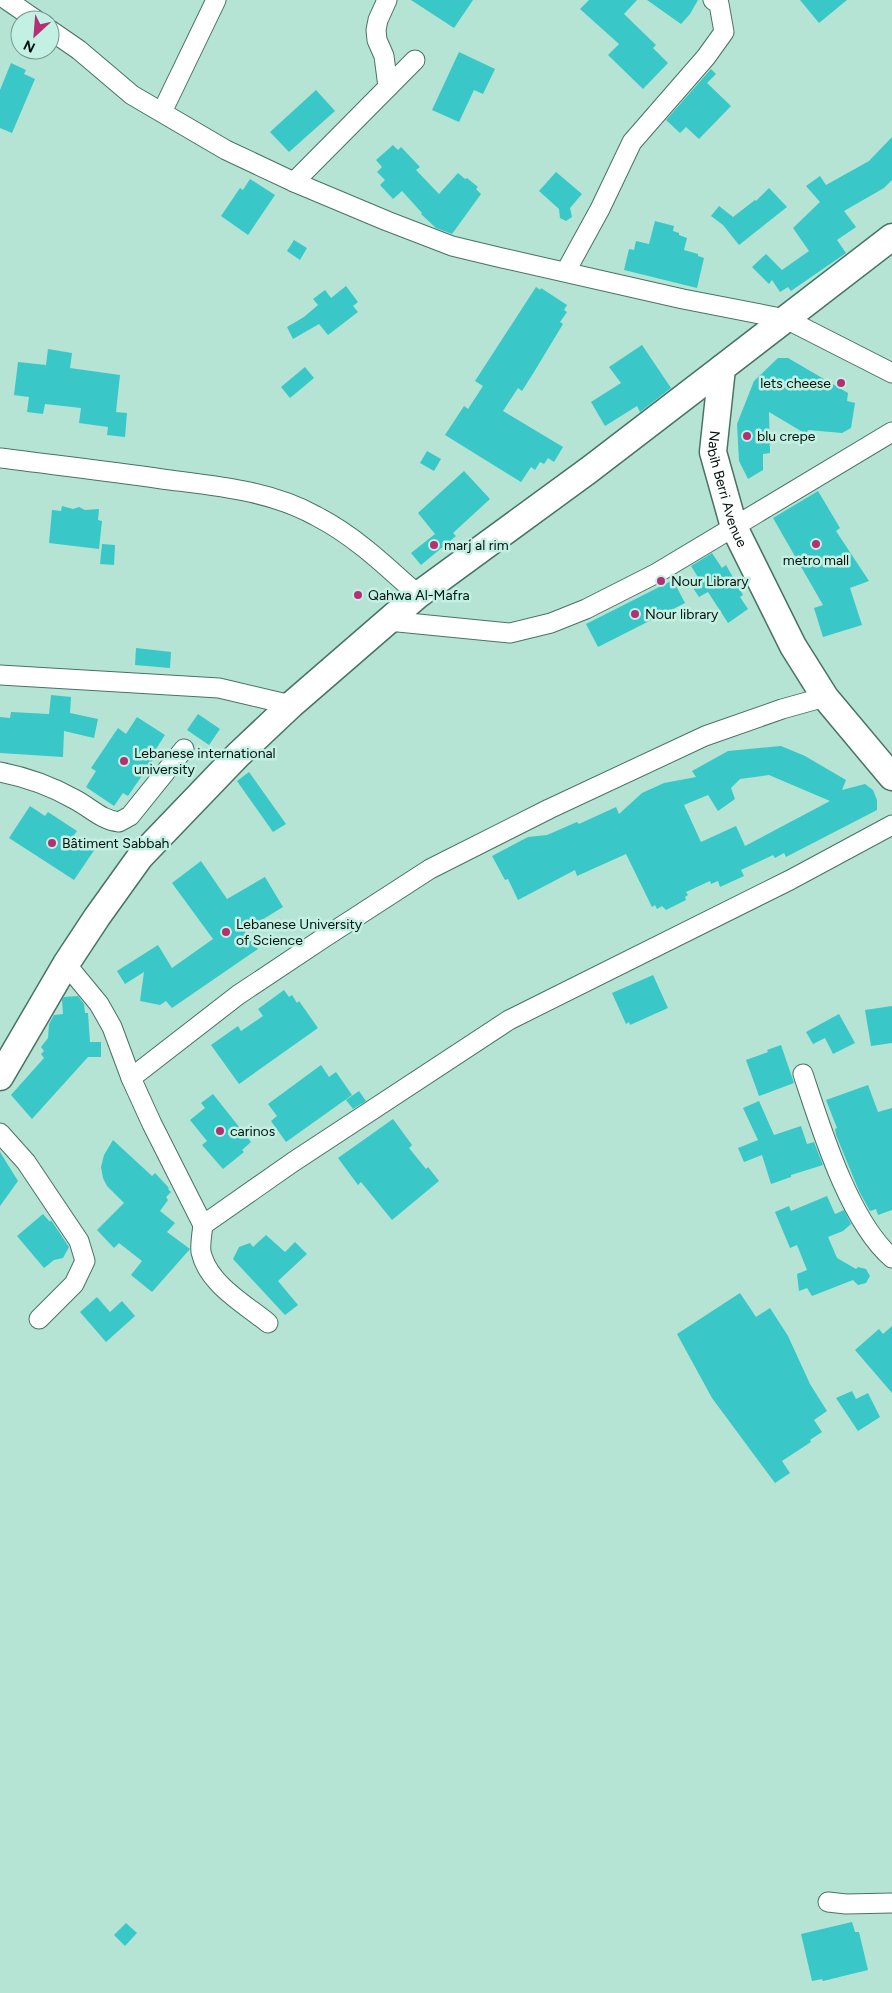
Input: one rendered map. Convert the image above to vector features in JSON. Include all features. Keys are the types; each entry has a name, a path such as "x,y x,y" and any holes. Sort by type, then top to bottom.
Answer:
{"street":[{"path":"7,0 22,10"},
{"path":"162,112 216,0"},
{"path":"387,0 378,20 376,30 377,40 384,56 388,87"},
{"path":"566,271 600,209 632,142 706,57 724,32 719,4 713,0"},
{"path":"60,37 79,50 132,95 226,150 294,182 452,246 682,299 786,320 892,373"},
{"path":"294,182 415,60"},
{"path":"0,1077 66,964 97,916 140,857 238,755 291,705 418,595 589,470 892,237"},
{"name":"Nabih Berri Avenue","path":"722,368 713,452 734,527 793,646 825,697 892,777"},
{"path":"388,621 510,633 551,624 656,573 892,432"},
{"path":"0,458 256,492 292,504 316,515 342,531 371,553 418,595"},
{"path":"0,675 219,688 291,705"},
{"path":"131,1078 238,995 325,936 430,869 549,809 704,736 782,709 825,697"},
{"path":"3,777 46,784 108,820 119,822 130,816 184,749"},
{"path":"203,1225 293,1162 509,1020 790,880 892,825"},
{"path":"66,964 83,982 104,1012 112,1028 131,1078 203,1225 201,1251 207,1266 219,1283 268,1322"},
{"path":"804,1074 835,1162 853,1204 865,1228 881,1249 892,1258"},
{"path":"0,1133 26,1162 79,1241 85,1261 74,1284 39,1319"},
{"path":"828,1902 891,1907"}],"building":[{"path":"411,0 473,0 454,28"},
{"path":"589,0 637,0 624,14 656,45 653,48 668,63 643,89 608,55 619,44 580,9"},
{"path":"647,0 698,0 690,14 681,24"},
{"path":"800,0 847,0 819,23"},
{"path":"459,52 495,69 483,94 474,90 459,122 432,110"},
{"path":"11,63 26,70 24,74 35,79 12,133 0,128 0,90"},
{"path":"711,69 716,74 707,83 731,106 699,139 686,127 680,133 666,120"},
{"path":"316,90 335,111 289,152 270,132"},
{"path":"892,137 892,180 884,188 844,211 856,227 837,240 846,253 791,291 788,287 780,292 772,280 769,284 752,267 766,254 782,270 809,251 793,228 820,202 806,186 820,176 826,185 869,161"},
{"path":"393,145 398,150 401,147 420,167 416,170 439,194 458,173 478,187 476,189 481,194 452,234 436,228 421,214 402,191 393,199 380,185 385,180 377,172 382,167 376,160"},
{"path":"556,172 582,194 570,208 572,217 566,221 560,218 559,209 539,191"},
{"path":"250,179 275,195 248,235 221,216 240,188 243,190"},
{"path":"769,188 787,207 739,245 723,225 711,216 719,206 733,217 756,201"},
{"path":"655,221 674,226 673,231 687,238 684,250 704,258 697,288 624,270 629,249 634,250 636,241 649,244"},
{"path":"294,240 307,248 300,260 287,251"},
{"path":"346,286 358,302 353,306 358,312 328,335 319,324 293,339 287,327 304,317 318,305 313,299 325,290 331,298"},
{"path":"536,287 540,290 541,288 567,305 564,310 567,312 560,322 563,324 522,391 518,388 503,411 563,447 554,462 548,458 544,464 540,462 535,470 531,467 521,482 445,435 464,406 468,409 483,386 475,381"},
{"path":"642,345 671,388 640,412 637,406 605,426 591,402 621,383 609,367"},
{"path":"48,349 72,353 70,368 120,375 116,412 127,413 125,437 107,435 108,427 79,423 81,408 45,404 43,414 27,412 29,397 14,395 18,362 46,365"},
{"path":"778,358 788,358 848,393 847,401 855,403 851,428 842,433 808,430 806,434 769,412 770,453 763,454 763,470 748,479 739,461 737,424 754,381"},
{"path":"305,367 314,378 290,398 281,387"},
{"path":"427,451 441,459 434,471 420,463"},
{"path":"464,471 490,499 453,533 456,536 421,565 411,553 435,534 418,513"},
{"path":"818,491 840,528 836,531 869,581 850,588 862,625 823,637 814,608 823,605 773,518"},
{"path":"62,506 73,509 79,507 85,510 99,509 98,520 102,521 99,549 49,543 52,510 61,511"},
{"path":"102,544 115,545 114,565 100,564"},
{"path":"712,553 722,568 726,565 743,595 740,597 748,609 728,623 708,592 699,597 693,588 701,582 691,566"},
{"name":"Nour library","path":"673,580 685,603 598,647 586,624"},
{"path":"136,648 171,652 170,668 135,665"},
{"path":"51,695 71,697 70,713 98,719 94,738 64,731 63,757 0,753 0,717 10,718 11,712 49,714"},
{"path":"198,714 220,729 209,745 187,730"},
{"name":"Lebanese international university","path":"137,717 165,735 154,752 157,754 128,796 123,793 114,806 86,787 96,771 91,768 118,728 126,734"},
{"path":"781,746 805,756 846,780 842,790 865,784 873,790 877,800 877,810 786,857 784,853 775,858 773,855 741,870 744,876 720,887 718,881 711,884 710,881 686,892 688,895 685,897 686,900 666,910 662,906 657,909 655,905 652,907 626,854 577,876 575,870 518,900 508,879 505,880 492,856 528,837 547,835 577,822 579,824 616,807 619,814 642,793 664,783 696,777 692,771 728,751","holes":["769,775 830,801 745,846 736,826 701,842 684,805 708,795 718,811 735,799 731,788 740,779"]},
{"path":"249,772 286,824 273,832 237,781"},
{"name":"Bâtiment Sabbah","path":"30,806 45,816 48,812 77,831 74,835 95,849 74,880 9,838"},
{"name":"Lebanese University of Science","path":"201,861 227,899 265,877 283,907 244,931 258,949 172,1008 166,1001 160,1005 140,1001 144,972 125,984 117,971 158,945 172,968 213,939 172,883"},
{"path":"653,975 668,1008 630,1025 629,1022 626,1024 612,993"},
{"path":"284,990 289,997 292,995 297,1003 299,1001 318,1028 239,1084 211,1045 238,1026 241,1031 263,1016 258,1009"},
{"path":"78,996 84,1004 85,1013 88,1013 90,1042 101,1042 101,1057 88,1057 32,1119 11,1095 44,1058 41,1054 44,1051 41,1047 48,1038 49,1024 54,1015 63,1014 62,1000 64,997"},
{"path":"892,1006 892,1043 871,1046 865,1010"},
{"path":"839,1014 855,1043 833,1054 825,1038 813,1044 806,1032"},
{"path":"781,1045 794,1083 759,1096 746,1060"},
{"path":"321,1065 329,1077 336,1072 352,1095 286,1142 271,1121 277,1116 268,1104"},
{"path":"868,1085 878,1112 892,1108 892,1210 878,1215 876,1209 870,1211 859,1191 836,1135 835,1129 837,1128 826,1100"},
{"path":"359,1091 366,1101 353,1109 346,1100"},
{"name":"carinos","path":"213,1094 251,1142 242,1150 244,1152 223,1169 202,1145 207,1141 190,1120 205,1108 201,1103"},
{"path":"759,1101 774,1135 801,1126 807,1144 814,1142 823,1165 791,1175 791,1177 771,1184 762,1155 744,1162 738,1148 758,1140 743,1108"},
{"path":"393,1119 412,1145 409,1148 426,1169 428,1167 439,1181 392,1220 361,1182 358,1185 338,1158"},
{"path":"113,1140 152,1176 155,1173 169,1188 171,1192 166,1197 168,1200 160,1211 175,1223 167,1232 190,1249 152,1292 131,1275 142,1261 119,1243 114,1248 97,1230 124,1203 107,1186 101,1167 104,1155"},
{"path":"0,1152 18,1181 0,1206"},
{"path":"827,1196 835,1214 844,1210 851,1224 843,1231 828,1237 837,1258 856,1269 858,1267 866,1269 870,1276 866,1283 858,1285 853,1280 812,1296 807,1288 799,1291 797,1274 807,1270 797,1245 790,1248 775,1212 789,1206 791,1211"},
{"path":"43,1214 50,1222 51,1220 69,1247 63,1258 54,1260 44,1268 17,1236"},
{"path":"266,1235 285,1252 295,1242 307,1254 278,1281 298,1305 285,1315 233,1259 239,1247 250,1243 253,1247"},
{"path":"740,1293 756,1317 770,1308 788,1336 810,1384 827,1411 814,1420 822,1432 810,1440 811,1442 782,1461 790,1473 775,1483 712,1398 677,1334"},
{"path":"97,1297 110,1312 122,1301 135,1316 106,1342 80,1312"},
{"path":"892,1326 892,1393 855,1350 879,1329 883,1334"},
{"path":"852,1391 856,1399 868,1393 880,1417 858,1431 836,1398"},
{"path":"852,1922 855,1932 859,1932 868,1970 823,1981 822,1979 812,1981 801,1934"},
{"path":"126,1923 137,1933 125,1946 114,1935"}],"place":[{"name":"lets cheese","path":"841,383"},
{"name":"blu crepe","path":"747,436"},
{"name":"metro mall","path":"816,544"},
{"name":"marj al rim","path":"434,545"},
{"name":"Nour Library","path":"661,581"},
{"name":"Qahwa Al-Mafra","path":"358,595"},
{"name":"Nour library","path":"635,614"},
{"name":"Lebanese international university","path":"124,761"},
{"name":"Bâtiment Sabbah","path":"52,843"},
{"name":"Lebanese University of Science","path":"226,932"},
{"name":"carinos","path":"220,1131"}]}
